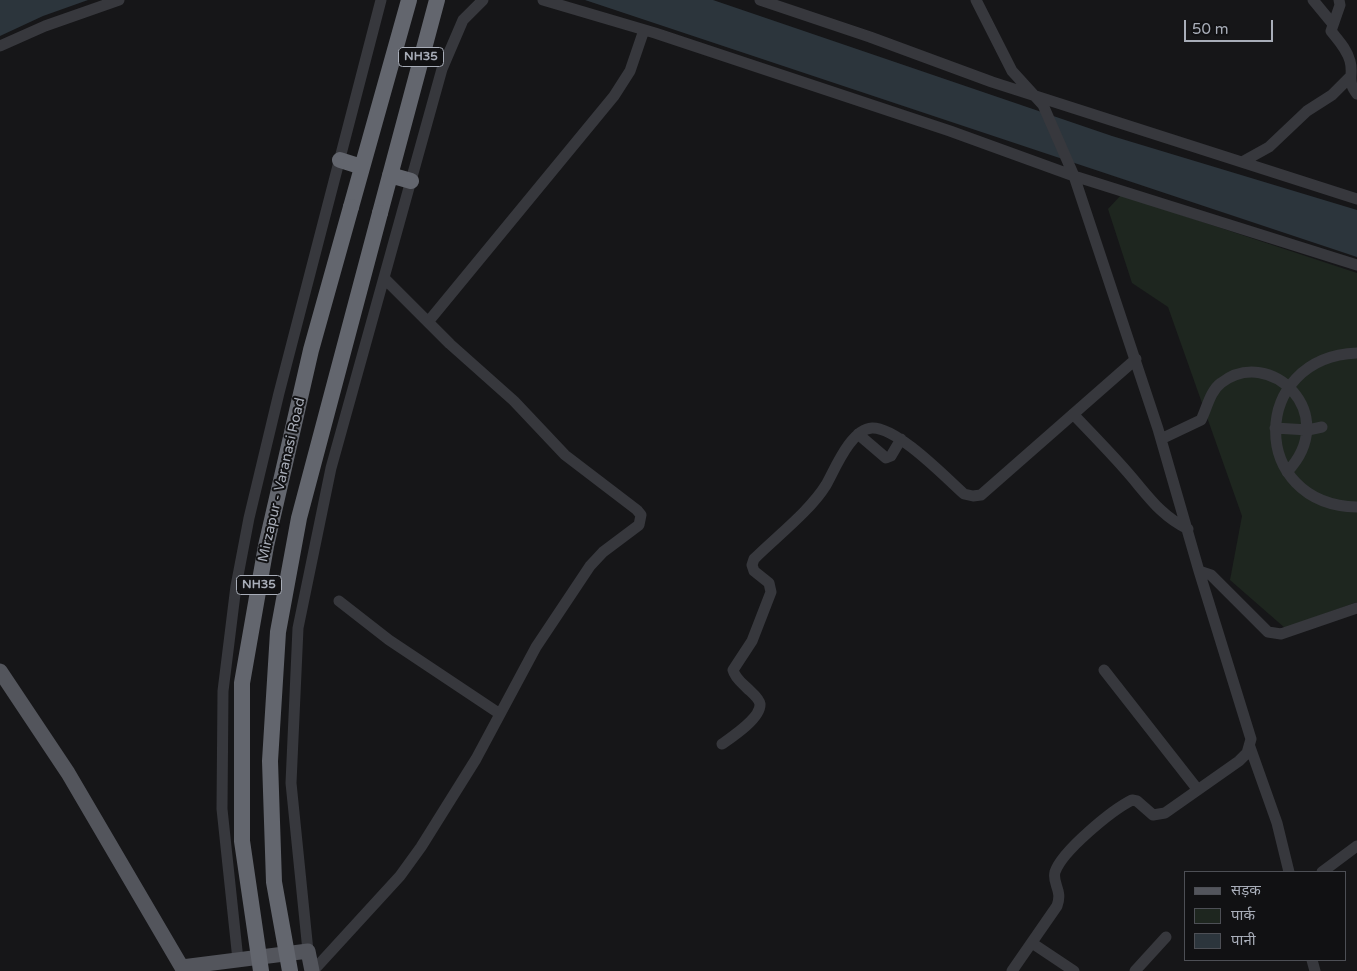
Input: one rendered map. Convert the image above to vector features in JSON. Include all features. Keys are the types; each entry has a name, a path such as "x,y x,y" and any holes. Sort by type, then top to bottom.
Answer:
{"highway":[{"name":"Mirzapur - Varanasi Road","path":"261,971 242,841 242,683 275,508 311,350 409,0"},
{"name":"Mirzapur - Varanasi Road","path":"290,971 274,882 270,761 278,632 299,518 437,0"},
{"path":"340,160 362,167"},
{"path":"390,175 411,181"}],"main road":[{"path":"0,671 68,773 181,970 239,965 308,951 313,971"}],"street":[{"path":"0,46 45,26 119,0"},
{"path":"239,965 222,809 223,691 236,586 249,518 276,403 381,0"},
{"path":"308,951 291,783 298,628 330,468 442,69 463,20 484,0"},
{"path":"543,0 644,30 1357,265"},
{"path":"760,0 1040,100 1242,162 1357,200"},
{"path":"976,0 1012,71 1040,100 1072,172 1136,359 1161,439 1199,571 1251,738 1250,747 1277,823 1289,871"},
{"path":"1313,0 1332,23"},
{"path":"1339,0 1338,10 1332,23 1331,31 1348,54 1350,62 1349,78 1357,94"},
{"path":"428,322 614,96 630,71 644,30"},
{"path":"1242,162 1269,147 1307,111 1332,95 1349,78"},
{"path":"313,971 400,876 460,787 536,647 590,566 603,552 639,525 641,515 565,455 514,401 428,322 384,278"},
{"path":"1357,354 1339,354 1320,360 1302,371 1289,386 1276,414 1275,428 1280,459 1287,472 1310,496 1325,503 1357,507"},
{"path":"722,744 742,730 754,717 759,708 757,698 739,680 733,670 752,641 771,592 769,583 754,570 752,565 754,559 817,497 848,446 858,434 872,428 884,430 901,439 964,494 981,495 1136,359"},
{"path":"1161,439 1201,420 1220,383 1247,373 1261,374 1275,378 1289,386 1303,405 1308,430 1305,446 1297,461 1287,472"},
{"path":"1073,414 1130,475 1157,509 1172,522 1188,529"},
{"path":"1275,428 1308,430 1322,427"},
{"path":"858,434 886,458 890,456 901,439"},
{"path":"1199,571 1211,575 1268,632 1274,635 1357,608"},
{"path":"339,601 411,655 500,714"},
{"path":"1104,670 1198,790"},
{"path":"1012,971 1057,906 1060,897 1054,880 1056,871 1076,843 1132,800 1137,801 1153,815 1158,816 1240,761 1250,747"},
{"path":"1323,871 1357,846"},
{"path":"1136,971 1166,937"},
{"path":"1032,943 1074,971"}],"green space":[{"path":"1121,195 1357,273 1357,602 1285,628 1230,580 1242,516 1168,307 1132,283 1108,209"}],"water":[{"path":"0,0 88,0 43,16 0,36"},
{"path":"585,0 713,0 1112,136 1357,210 1357,257"}]}
